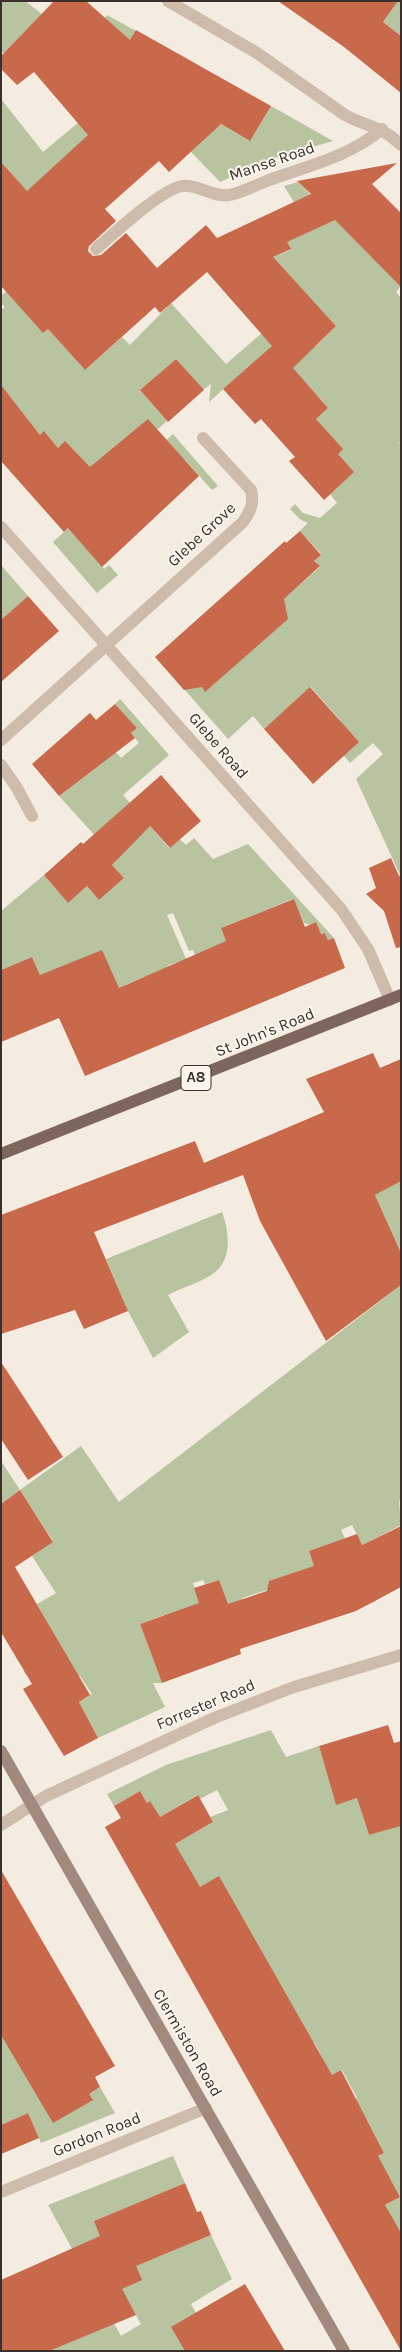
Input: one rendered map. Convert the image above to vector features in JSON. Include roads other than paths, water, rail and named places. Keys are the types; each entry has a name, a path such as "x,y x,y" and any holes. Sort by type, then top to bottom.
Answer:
{"main road":[{"name":"St John's Road","path":"1,1154 395,998"}],"street":[{"path":"168,1 256,53 345,115 360,123 386,132 401,145"},
{"name":"Manse Road","path":"96,249 137,214 178,187 191,186 210,194 230,195 339,156 401,126"},
{"name":"Glebe Grove","path":"107,644 243,522 252,509 253,500 250,490 203,438"},
{"name":"Glebe Road","path":"1,527 341,909 368,949 395,998"},
{"path":"1,740 107,644"},
{"path":"1,765 17,788 32,816"},
{"name":"Forrester Road","path":"1,1825 32,1804 153,1745 247,1705 323,1678 401,1655"},
{"name":"Clermiston Road","path":"1,1751 344,2351"},
{"name":"Gordon Road","path":"1,2192 206,2108"}]}
